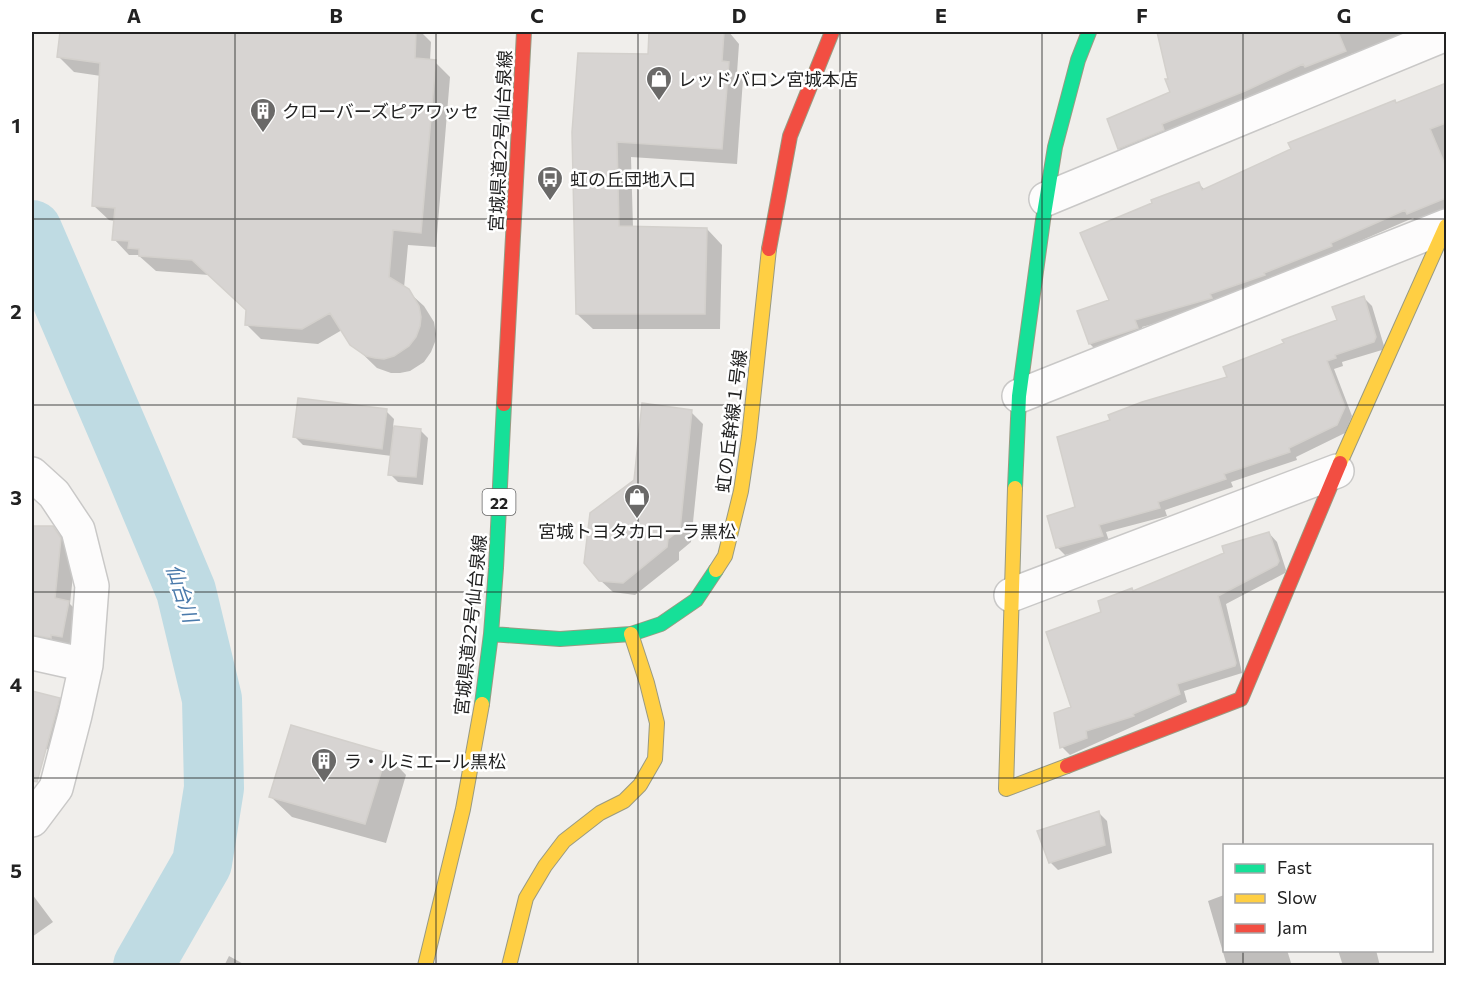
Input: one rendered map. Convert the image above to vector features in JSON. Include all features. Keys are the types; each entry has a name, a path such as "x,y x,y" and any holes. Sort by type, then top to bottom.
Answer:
{"street":[{"name":"宮城県道22号仙台泉線","path":"425,966 463,809 483,699 491,634 524,32"},
{"name":"虹の丘幹線１号線","path":"491,634 560,639 631,634 661,624 696,600 725,556 741,491 770,242 790,135 832,32"},
{"path":"1089,32 1078,60 1055,147 1019,396 1006,789 1241,699 1337,471 1446,226"},
{"path":"1046,199 1446,34"},
{"path":"1019,396 1446,226"},
{"path":"1011,595 1337,471"},
{"path":"32,474 54,494 78,530 92,586 86,665 56,788 32,820"},
{"path":"509,966 526,898 545,866 564,841 600,813 624,801 640,784 655,759 657,723 631,634"},
{"path":"32,653 86,665"}],"building":[{"name":"クローバーズピアワッセ","path":"60,32 416,32 415,58 436,60 421,233 393,230 389,277 409,289 419,306 420,326 409,346 394,356 384,359 366,356 350,345 330,313 302,329 245,325 246,310 192,260 139,256 139,249 128,248 129,241 112,240 115,208 92,206 100,63 57,57"},
{"path":"649,32 724,32 722,61 729,62 722,149 617,142 619,226 707,228 705,314 576,314 572,132 578,53 648,54"},
{"path":"1157,32 1338,32 1346,51 1305,67 1303,64 1245,91 1162,124 1164,130 1118,149 1107,119 1170,92 1165,79 1168,79"},
{"path":"1446,83 1446,123 1430,129 1446,167 1446,198 1407,214 1405,210 1331,243 1332,246 1264,273 1265,275 1210,294 1212,298 1135,320 1138,328 1089,344 1077,311 1109,300 1080,233 1152,203 1151,200 1199,182 1202,190 1291,149 1288,143 1395,100 1396,103"},
{"path":"1364,296 1376,337 1374,342 1335,355 1336,358 1327,361 1345,407 1337,425 1289,448 1290,452 1224,474 1226,479 1158,502 1160,508 1099,525 1103,536 1056,548 1047,516 1075,507 1057,437 1110,420 1108,415 1142,402 1227,377 1223,367 1284,343 1282,340 1337,320 1332,307"},
{"path":"298,398 387,409 382,449 293,437"},
{"path":"642,403 692,410 680,530 668,539 667,547 623,583 599,581 584,563 590,513 634,480"},
{"path":"394,426 421,429 416,477 388,475"},
{"path":"32,526 53,526 61,538 55,598 69,601 62,637 32,635"},
{"path":"1269,532 1279,561 1277,565 1218,596 1235,666 1177,684 1180,694 1133,714 1134,716 1086,731 1087,738 1060,748 1054,713 1071,707 1046,632 1101,612 1098,601 1132,588 1133,591 1224,553 1222,546"},
{"path":"32,691 60,698 37,782 32,781"},
{"name":"ラ・ルミエール黒松","path":"291,725 387,753 365,824 269,797"},
{"path":"1099,811 1105,845 1049,863 1037,831"}],"waterway":[{"name":"仙台川","path":"32,230 186,591 212,699 214,788 202,863 143,966"}],"traffic: fast":[{"path":"1015,488 1019,396 1043,220 1055,147 1078,60 1089,32"},
{"path":"482,704 496,568 504,404"},
{"path":"491,634 560,639 631,634 661,624 696,600 716,570"}],"traffic: slow":[{"path":"1340,463 1446,226"},
{"path":"716,570 725,556 741,491 769,249"},
{"path":"1015,488 1006,789 1067,766"},
{"path":"509,966 526,898 545,866 564,841 600,813 624,801 640,785 655,759 657,723 631,634"},
{"path":"425,966 463,809 482,704"}],"traffic: jam":[{"path":"504,404 524,32"},
{"path":"769,249 790,136 832,32"},
{"path":"1067,766 1241,699 1340,463"}],"place":[{"name":"レッドバロン宮城本店","path":"659,102"},
{"name":"クローバーズピアワッセ","path":"263,134"},
{"name":"虹の丘団地入口","path":"550,202"},
{"name":"宮城トヨタカローラ黒松","path":"637,520"},
{"name":"ラ・ルミエール黒松","path":"324,784"}]}
